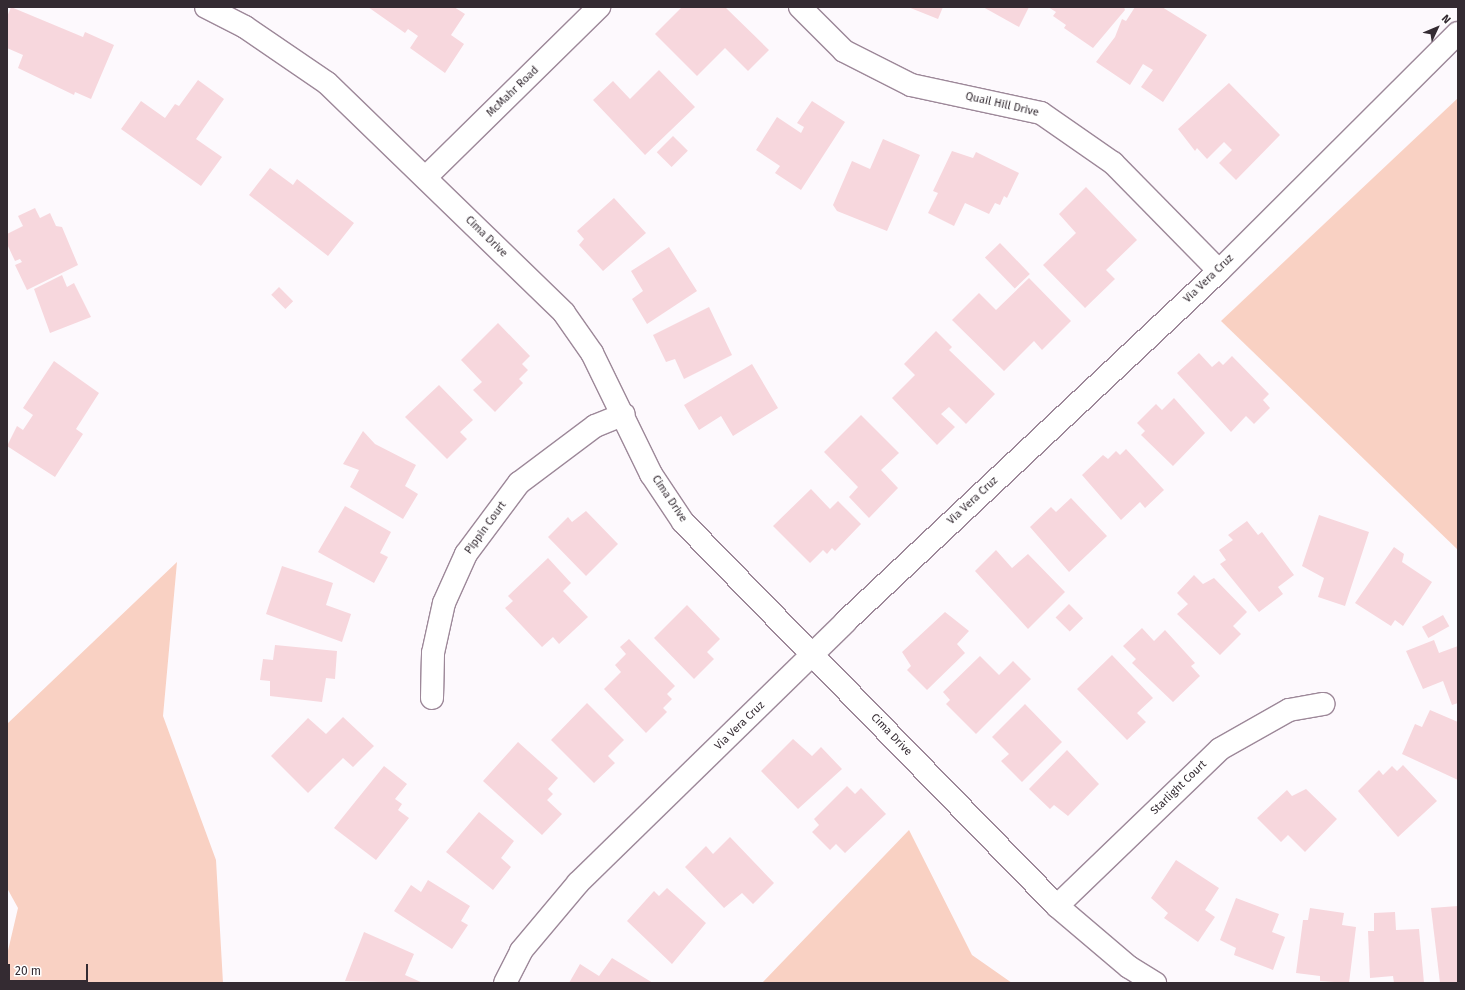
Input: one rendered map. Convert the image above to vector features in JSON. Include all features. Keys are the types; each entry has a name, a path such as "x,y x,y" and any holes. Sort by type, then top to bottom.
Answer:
{"street":[{"name":"Cima Drive","path":"206,7 245,27 327,83 564,313 592,353 624,414 651,474 683,522 1057,906 1129,967 1155,983"},
{"name":"McMahr Road","path":"426,178 600,7"},
{"name":"Quail Hill Drive","path":"800,7 844,51 911,85 1042,113 1113,163 1219,271"},
{"name":"Via Vera Cruz","path":"505,983 521,951 578,883 812,655 1219,271 1458,33"},
{"name":"Pippin Court","path":"432,698 434,653 444,603 466,554 519,484 595,426 624,414"},
{"name":"Starlight Court","path":"1057,906 1220,749 1289,710 1323,704"}],"shaded area":[{"path":"1458,98 1458,550 1221,321"},
{"path":"177,562 163,716 216,860 223,983 7,983 7,955 18,908 7,888 7,724"},
{"path":"909,830 972,955 1012,983 762,983"}],"building":[{"path":"11,7 83,37 85,32 114,45 91,99 75,92 74,95 18,68 23,55 7,48 7,17"},
{"path":"368,7 454,7 465,14 451,35 464,44 445,73 410,48 418,36 408,29 405,33"},
{"path":"682,7 725,7 769,50 748,71 725,48 697,76 655,34"},
{"path":"908,7 943,7 938,19"},
{"path":"983,7 1029,7 1019,27"},
{"path":"1048,7 1124,7 1125,10 1093,48 1064,28 1066,25 1053,16 1056,12"},
{"path":"1135,7 1162,7 1207,35 1163,102 1141,87 1153,70 1143,64 1130,85 1096,62 1115,37 1122,19 1126,21"},
{"path":"659,70 695,107 645,155 593,100 613,81 630,99"},
{"path":"198,80 224,99 196,139 222,157 201,186 121,129 141,101 165,118 175,104 179,106"},
{"path":"1229,83 1280,135 1236,180 1219,163 1232,150 1224,142 1207,159 1197,148 1195,151 1178,129"},
{"path":"812,101 845,122 801,190 775,173 780,166 756,150 777,117 801,133 804,127 797,123"},
{"path":"673,136 688,151 672,167 657,152"},
{"path":"883,139 920,155 887,231 837,211 833,205 852,161 870,169"},
{"path":"952,151 973,158 976,152 1019,173 1007,198 1004,196 1000,205 995,203 989,214 965,203 954,226 928,213 938,193 933,191"},
{"path":"270,168 293,185 297,179 354,223 328,256 249,195"},
{"path":"1086,187 1137,240 1106,270 1115,279 1085,308 1043,265 1076,233 1059,214"},
{"path":"614,198 646,233 603,271 579,245 584,239 577,231"},
{"path":"35,208 40,218 50,213 56,226 62,227 78,265 27,290 15,265 22,262 20,259 15,261 7,244 7,234 23,226 18,216"},
{"path":"1000,243 1030,274 1015,289 985,258"},
{"path":"669,247 697,291 647,324 632,299 643,291 631,271"},
{"path":"62,275 67,287 74,283 91,317 50,333 34,289"},
{"path":"1029,278 1071,321 1042,350 1034,341 1004,371 952,320 979,293 996,310"},
{"path":"279,287 293,301 285,309 271,295"},
{"path":"709,307 732,355 684,379 675,359 666,362 653,335"},
{"path":"498,323 530,356 522,364 528,370 519,379 523,383 495,412 473,390 482,382 461,360"},
{"path":"936,331 952,347 949,350 995,394 966,424 949,407 941,414 955,427 937,445 892,398 915,375 904,364"},
{"path":"1199,353 1212,367 1219,361 1223,365 1232,356 1269,394 1263,400 1270,408 1254,424 1246,416 1231,432 1177,373"},
{"path":"54,361 99,393 76,429 83,434 55,477 7,446 17,426 23,430 33,415 23,408"},
{"path":"752,364 778,408 733,436 721,416 699,430 684,405"},
{"path":"439,385 473,420 460,432 467,439 447,459 405,417"},
{"path":"1174,398 1205,433 1173,466 1141,435 1145,431 1137,423 1156,404 1162,410"},
{"path":"861,415 899,453 881,470 898,488 869,518 849,497 858,487 824,452"},
{"path":"363,431 375,444 416,465 405,486 418,494 403,519 350,487 359,470 343,464"},
{"path":"1126,449 1164,490 1145,508 1140,502 1121,520 1082,475 1103,455 1108,459 1116,451 1120,455"},
{"path":"811,489 830,509 838,501 861,524 835,551 832,548 827,554 823,550 810,563 773,526"},
{"path":"1071,498 1107,536 1069,572 1030,527 1051,507 1056,512"},
{"path":"345,506 391,532 380,553 388,557 374,583 318,552"},
{"path":"586,511 618,544 586,576 548,537 568,517 572,522"},
{"path":"1319,515 1369,532 1345,606 1318,597 1324,578 1302,566"},
{"path":"1247,521 1258,535 1262,532 1294,575 1278,587 1283,594 1259,612 1220,564 1226,560 1219,550 1233,540 1228,535"},
{"path":"1394,547 1404,554 1402,562 1432,582 1403,626 1395,620 1391,626 1355,603"},
{"path":"996,550 1012,568 1028,554 1065,592 1028,629 975,571"},
{"path":"548,558 571,583 563,591 588,617 559,644 553,637 542,647 505,608 513,601 508,596"},
{"path":"282,566 333,583 326,605 351,614 342,642 266,614"},
{"path":"1194,575 1203,584 1214,578 1247,612 1233,626 1241,634 1220,655 1177,614 1188,604 1177,593"},
{"path":"1069,604 1083,618 1070,632 1056,617"},
{"path":"687,605 720,639 707,652 714,659 694,679 654,638"},
{"path":"945,612 969,631 957,644 965,653 927,690 907,670 911,666 902,652"},
{"path":"1443,615 1449,626 1428,638 1422,627"},
{"path":"1142,628 1154,641 1165,630 1195,663 1191,666 1200,676 1173,702 1132,663 1136,659 1123,646"},
{"path":"629,639 675,686 667,694 672,699 663,708 667,712 646,733 604,689 621,672 615,665 626,654 620,647"},
{"path":"1434,640 1439,653 1458,646 1458,703 1452,705 1443,681 1423,689 1406,651"},
{"path":"275,645 337,651 335,679 326,678 322,702 270,696 270,681 260,680 263,659 273,660"},
{"path":"1112,655 1153,698 1137,713 1146,722 1127,740 1077,689"},
{"path":"980,656 999,675 1013,661 1031,679 976,734 946,704 950,700 943,692"},
{"path":"587,703 624,740 608,756 615,763 594,783 551,740"},
{"path":"1025,704 1062,742 1022,782 1001,761 1009,754 992,737"},
{"path":"1430,710 1458,722 1458,780 1402,754 1415,724 1422,727"},
{"path":"343,717 374,746 353,767 343,758 308,793 271,756 308,718 326,734"},
{"path":"793,739 812,756 821,747 842,769 798,809 761,771"},
{"path":"518,742 558,778 548,789 553,794 547,800 562,814 542,835 483,781"},
{"path":"1067,750 1099,784 1068,816 1054,805 1050,809 1029,789"},
{"path":"1403,765 1437,801 1398,837 1358,791 1379,770 1383,775 1392,766 1397,771"},
{"path":"384,766 407,784 395,799 402,804 398,810 409,818 376,860 334,828"},
{"path":"847,786 855,794 861,788 886,814 845,853 836,844 830,850 812,832 819,825 814,819"},
{"path":"1306,789 1337,819 1305,852 1288,835 1281,842 1257,818 1287,790 1292,796"},
{"path":"479,812 514,841 501,858 511,867 493,890 446,852"},
{"path":"730,837 774,883 753,904 742,893 724,908 685,867 706,846 713,854"},
{"path":"1176,860 1219,888 1205,910 1215,917 1198,942 1164,918 1168,913 1151,898"},
{"path":"428,880 470,906 461,921 468,925 452,949 394,911 411,885 421,892"},
{"path":"667,888 706,923 672,964 627,921 654,891 659,896"},
{"path":"1236,898 1279,914 1272,932 1285,937 1273,970 1234,955 1236,948 1220,940"},
{"path":"1458,906 1458,983 1440,983 1431,908"},
{"path":"1310,908 1344,913 1342,925 1356,927 1349,983 1320,981 1320,976 1296,973 1303,920 1308,920"},
{"path":"1395,912 1396,930 1419,929 1424,983 1394,983 1393,976 1370,978 1368,931 1374,931 1374,913"},
{"path":"364,932 414,954 405,975 423,983 345,981"},
{"path":"612,958 653,983 569,983 580,964 599,976"}]}
